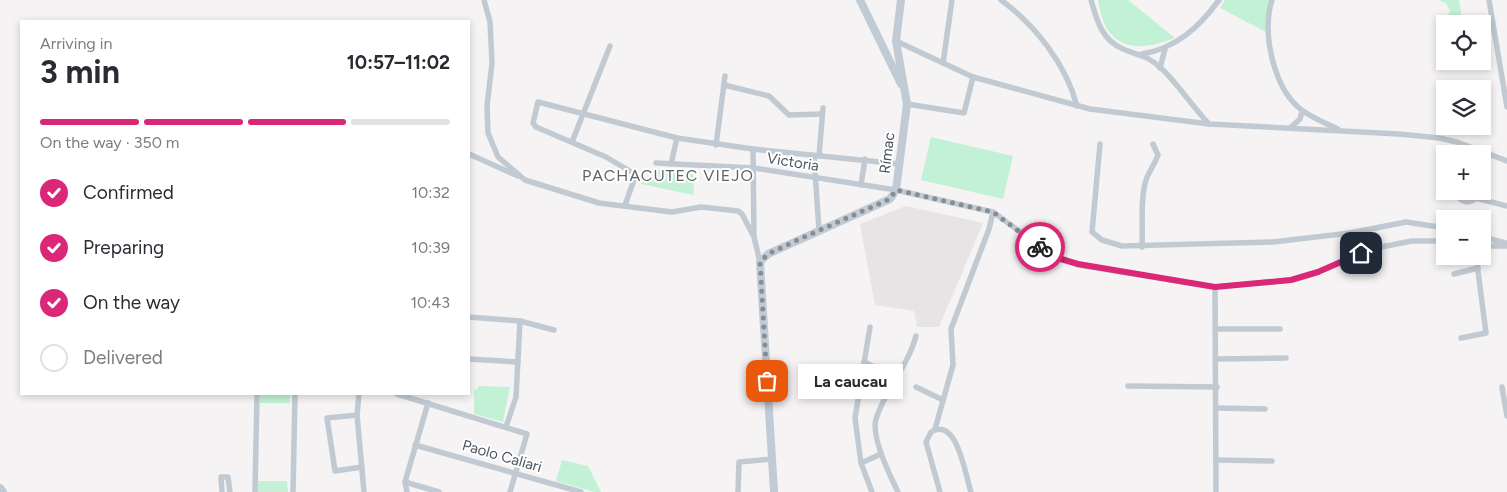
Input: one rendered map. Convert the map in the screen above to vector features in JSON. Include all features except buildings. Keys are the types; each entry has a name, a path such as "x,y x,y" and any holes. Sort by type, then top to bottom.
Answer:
{"street":[{"path":"484,0 490,22 492,63 486,106 488,133 498,157 523,178"},
{"name":"Rímac","path":"860,0 905,93"},
{"name":"Rímac","path":"760,262 768,254 890,199 896,190 907,104 896,41 901,0"},
{"path":"943,63 952,0"},
{"path":"1001,0 1020,14 1048,48 1071,90 1077,106"},
{"path":"1091,0 1098,24 1110,42 1124,49 1142,54 1160,68 1208,124"},
{"path":"1142,54 1165,49 1191,32 1219,0"},
{"path":"1272,0 1268,35 1274,64 1287,92 1302,111 1342,132"},
{"path":"1489,0 1507,107"},
{"path":"896,41 974,77 1077,106 1208,124 1291,127 1440,138 1506,159"},
{"path":"572,142 610,46"},
{"path":"1160,68 1165,49"},
{"path":"716,145 725,76"},
{"path":"907,104 964,113 974,77"},
{"path":"724,86 769,96 789,116 823,111 815,178 819,230"},
{"path":"625,205 634,180 633,173 606,157 536,127 533,123 538,102 677,138 716,145 900,164"},
{"path":"1291,127 1300,118 1302,111"},
{"path":"671,164 677,138"},
{"path":"1100,144 1092,232 1102,240 1122,246 1142,247 1273,242 1350,233 1406,222 1436,227"},
{"path":"1142,247 1144,190 1147,178 1154,168 1158,155 1152,144"},
{"path":"753,149 754,237 760,262 774,492"},
{"path":"470,154 523,178 599,203 672,212 701,207 738,211 742,214 754,237"},
{"path":"861,185 865,159"},
{"name":"Victoria","path":"656,163 754,168 896,190 993,212"},
{"path":"1490,200 1507,206"},
{"path":"940,492 926,442 927,437 935,429 953,365 951,329 989,229 993,212 1049,253 1061,259 1078,264 1215,287 1291,280 1318,272 1376,248 1412,241 1436,241"},
{"path":"1491,240 1507,245"},
{"path":"1491,246 1507,245"},
{"path":"1461,338 1486,333 1478,265"},
{"path":"1454,274 1478,268"},
{"path":"1215,287 1217,329 1216,492"},
{"path":"470,317 520,320 554,330"},
{"path":"506,427 516,397 520,320"},
{"path":"870,327 855,418 861,464 872,492"},
{"path":"1217,329 1280,329"},
{"path":"898,492 881,454 876,421 910,356 916,336"},
{"path":"1217,358 1286,358"},
{"path":"470,359 518,362"},
{"path":"864,362 897,378"},
{"path":"1128,386 1217,387"},
{"path":"916,387 943,400"},
{"path":"1502,387 1507,416"},
{"path":"255,492 256,395"},
{"path":"293,492 295,395"},
{"path":"359,395 358,415 364,492"},
{"path":"400,395 527,434 510,492"},
{"path":"407,492 404,482 428,403"},
{"path":"1216,408 1266,409"},
{"path":"358,415 327,418 335,471 362,467"},
{"path":"935,429 946,430 954,436 971,492"},
{"name":"Paolo Caliari","path":"416,445 516,473 557,489 581,492"},
{"path":"861,464 881,454"},
{"path":"738,492 739,462 772,459"},
{"path":"1216,460 1272,461"},
{"path":"222,492 221,477 228,477 230,492"},
{"path":"404,482 439,492"},
{"path":"0,488 4,492"}],"shaded area":[{"path":"906,206 983,223 939,327 917,327 914,311 875,305 860,224"}],"green space":[{"path":"1098,0 1128,0 1175,38 1147,46 1134,46 1124,43 1115,38 1107,29"},
{"path":"1225,0 1269,0 1266,32 1220,8"},
{"path":"1439,0 1459,0 1462,15 1448,15 1450,11 1446,3"},
{"path":"931,137 1013,156 1003,199 921,180"},
{"path":"657,170 693,174 694,195 641,184 642,176 652,179"},
{"path":"478,386 510,387 503,422 474,414 474,390 478,389"},
{"path":"260,395 290,395 290,403 260,403"},
{"path":"562,460 588,466 601,492 594,492 556,481"},
{"path":"257,481 287,481 288,492 257,492"}],"way so far":[{"path":"767,381 759,276 760,262 768,254 890,199 896,190 993,212 1040,247"}],"place":[{"name":"La caucau","path":"767,381"}],"district":[{"name":"PACHACUTEC VIEJO","path":"668,175"}],"route":[{"path":"1040,247 1061,259 1078,264 1215,287 1291,280 1318,272 1361,253"}]}
